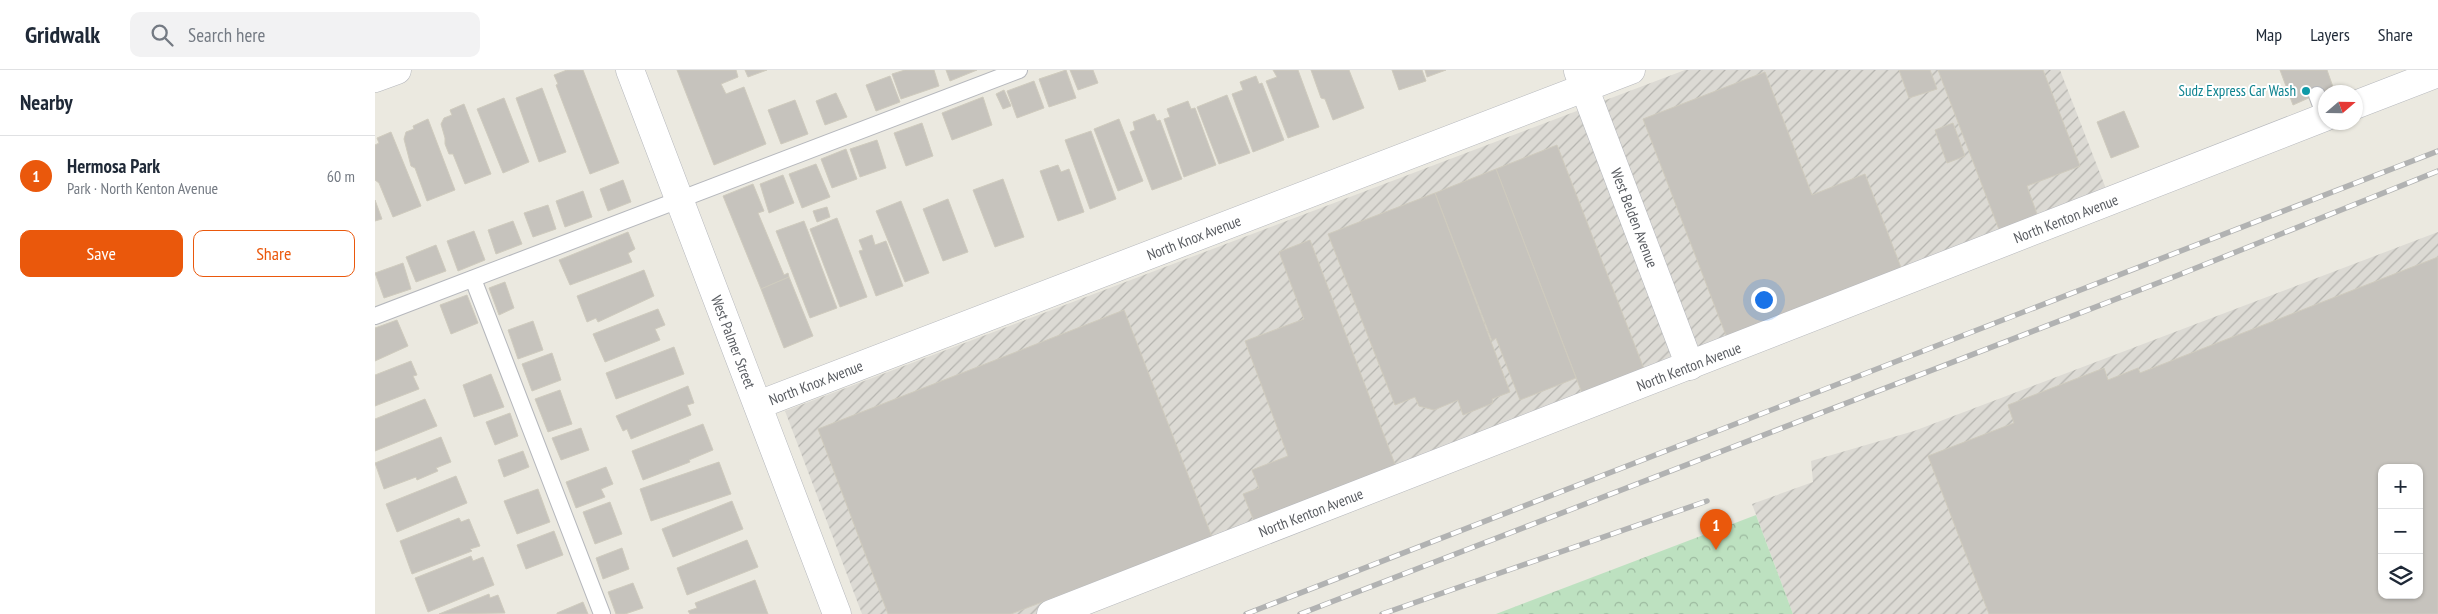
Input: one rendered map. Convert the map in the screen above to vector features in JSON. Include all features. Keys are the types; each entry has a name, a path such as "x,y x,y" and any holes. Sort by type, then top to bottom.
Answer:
{"street":[{"path":"375,78 397,70"},
{"name":"West Palmer Street","path":"629,70 837,614"},
{"name":"North Knox Avenue","path":"757,405 1581,79 1631,70"},
{"path":"2363,101 2423,75"},
{"name":"West Belden Avenue","path":"1581,79 1690,366"},
{"name":"North Kenton Avenue","path":"1051,614 1690,366 2318,111"}],"lane":[{"path":"375,316 1019,70"},
{"path":"473,279 602,614"}],"shaded area":[{"path":"1685,70 2060,70 2115,212 1077,614 862,614 785,411"},
{"path":"2438,232 2438,614 1793,614 1752,504 1813,482 1811,461 1914,431"}],"green space":[{"path":"1756,515 1793,614 1496,614"}],"building":[{"path":"567,70 583,70 619,163 590,174 556,85 558,84 554,75"},
{"path":"677,70 736,70 738,77 721,84 726,94 744,87 766,144 714,165"},
{"path":"745,70 767,70 748,77"},
{"path":"905,70 934,70 939,86 901,99 892,74"},
{"path":"946,70 977,70 950,81"},
{"path":"1066,70 1076,98 1049,107 1039,79"},
{"path":"1070,70 1093,70 1098,83 1078,90"},
{"path":"1273,70 1298,70 1319,127 1288,138 1266,81 1277,77"},
{"path":"1311,70 1349,70 1364,108 1333,120 1325,99 1321,98"},
{"path":"1392,70 1422,70 1426,81 1399,90"},
{"path":"1425,70 1446,70 1427,77"},
{"path":"1899,70 1930,70 1937,89 1909,98"},
{"path":"1938,70 2043,70 2080,166 2027,186 2038,217 2000,232"},
{"name":"Sudz Express Car Wash","path":"2280,70 2327,70 2332,85 2318,85 2318,94 2293,105"},
{"path":"1765,72 1812,195 1865,174 1902,270 1727,338 1643,119"},
{"path":"890,76 900,102 876,111 866,85"},
{"path":"1256,76 1259,84 1262,83 1284,140 1253,152 1232,94 1243,90 1240,82"},
{"path":"1034,81 1044,108 1017,118 1007,91"},
{"path":"542,88 566,152 539,162 516,98"},
{"path":"1004,90 1011,106 1003,109 996,94"},
{"path":"836,93 847,117 825,125 816,101"},
{"path":"1227,95 1250,153 1219,164 1197,107"},
{"path":"983,97 992,125 952,140 942,113"},
{"path":"504,98 529,162 503,173 477,109"},
{"path":"795,100 808,134 781,144 768,110"},
{"path":"1188,101 1191,109 1195,108 1216,165 1184,177 1164,119 1170,117 1167,109"},
{"path":"464,104 491,174 465,184 453,154 449,154 445,144 441,124 444,118 452,115 450,110"},
{"path":"2124,111 2139,147 2111,158 2097,122"},
{"path":"1154,114 1157,121 1160,120 1182,179 1152,190 1130,132 1135,130 1133,122"},
{"path":"428,119 455,190 427,201 415,168 411,166 404,139 406,132 414,129 413,126"},
{"path":"1119,119 1143,181 1118,191 1094,129"},
{"path":"922,123 933,156 906,166 894,133"},
{"path":"1953,123 1965,156 1947,163 1935,130"},
{"path":"1091,131 1116,199 1090,209 1065,140"},
{"path":"391,132 421,206 393,217 379,183 375,180 375,145 379,143 377,138"},
{"path":"877,140 886,168 860,177 850,149"},
{"path":"1557,145 1644,369 1582,393 1496,169"},
{"path":"846,149 857,179 832,188 821,159"},
{"path":"816,164 830,197 802,208 789,174"},
{"path":"1058,165 1061,172 1069,169 1084,212 1058,221 1040,171"},
{"path":"1496,169 1576,378 1520,400 1496,338 1492,341 1435,193"},
{"path":"783,175 794,203 769,213 760,184"},
{"path":"1003,179 1024,237 995,247 973,190"},
{"path":"623,180 631,202 608,211 600,189"},
{"path":"753,184 764,211 758,213 784,275 788,273 789,277 761,289 723,196"},
{"path":"583,191 592,217 565,227 556,201"},
{"path":"1435,193 1510,392 1492,399 1493,403 1463,415 1458,400 1434,410 1419,406 1415,397 1395,405 1328,234"},
{"path":"948,199 968,252 943,261 923,209"},
{"path":"375,200 382,219 375,221"},
{"path":"901,201 929,273 905,282 876,211"},
{"path":"548,205 556,229 533,237 524,213"},
{"path":"827,207 830,217 817,222 813,211"},
{"path":"837,218 867,297 840,307 810,229"},
{"path":"513,221 522,244 496,254 488,230"},
{"path":"804,221 837,308 810,318 776,231"},
{"path":"474,231 485,260 458,271 447,241"},
{"path":"628,232 635,249 628,253 632,262 570,285 559,260"},
{"path":"872,235 875,245 886,241 903,286 876,296 859,251 863,250 859,240"},
{"path":"1310,240 1396,467 1254,521 1243,494 1259,488 1252,470 1288,456 1245,341 1304,319 1279,252"},
{"path":"436,245 446,271 416,282 406,257"},
{"path":"2438,257 2438,614 1989,614 1928,456 2014,423 2008,405 2104,368 2108,380 2138,368 2140,373"},
{"path":"403,263 411,289 384,298 375,273"},
{"path":"644,270 654,296 598,322 596,318 587,322 577,296"},
{"path":"789,277 813,336 784,348 761,289"},
{"path":"505,282 514,308 499,315 489,288"},
{"path":"467,295 478,323 451,334 440,305"},
{"path":"658,309 665,325 655,329 660,340 605,362 593,334"},
{"path":"1124,310 1212,537 1011,614 888,614 818,429"},
{"path":"397,320 408,346 375,361 375,328"},
{"path":"533,321 543,350 518,359 508,330"},
{"path":"674,347 684,374 616,399 606,373"},
{"path":"552,353 561,380 532,391 522,364"},
{"path":"411,361 417,375 413,376 419,389 375,406 375,375"},
{"path":"491,374 504,407 474,417 463,385"},
{"path":"688,386 694,403 687,405 691,415 631,439 627,429 623,431 616,416"},
{"path":"560,390 572,424 548,432 535,399"},
{"path":"425,399 437,426 375,451 375,419"},
{"path":"510,413 518,436 495,445 486,422"},
{"path":"703,424 713,450 689,460 690,462 643,480 632,451"},
{"path":"581,428 589,450 561,460 552,438"},
{"path":"441,437 451,462 436,468 438,471 417,480 416,477 384,489 375,463"},
{"path":"523,451 529,467 504,477 498,460"},
{"path":"719,462 731,494 651,521 640,489"},
{"path":"606,467 613,484 601,489 605,497 576,508 566,482"},
{"path":"456,476 467,503 397,532 386,504"},
{"path":"538,489 550,522 517,534 504,501"},
{"path":"732,501 743,529 673,557 662,529"},
{"path":"610,502 622,534 595,544 583,512"},
{"path":"459,518 461,522 469,519 480,546 470,549 472,551 412,574 400,541"},
{"path":"554,531 563,555 526,569 517,545"},
{"path":"747,540 758,567 687,595 677,568"},
{"path":"622,548 629,569 603,579 596,558"},
{"path":"471,556 473,561 483,557 494,585 428,612 415,578"},
{"path":"755,580 768,614 690,614 688,611 697,608 695,603"},
{"path":"633,583 643,608 625,614 616,614 608,592"},
{"path":"489,594 490,598 498,595 505,613 439,614"},
{"path":"583,602 588,614 557,614 557,613"}],"railway":[{"path":"1246,614 2438,151"},
{"path":"1300,614 2176,276 2438,171"},
{"path":"1382,614 1707,501"}],"place":[{"name":"Sudz Express Car Wash","path":"2306,91"},
{"name":"Hermosa Park","path":"1716,550"}]}
